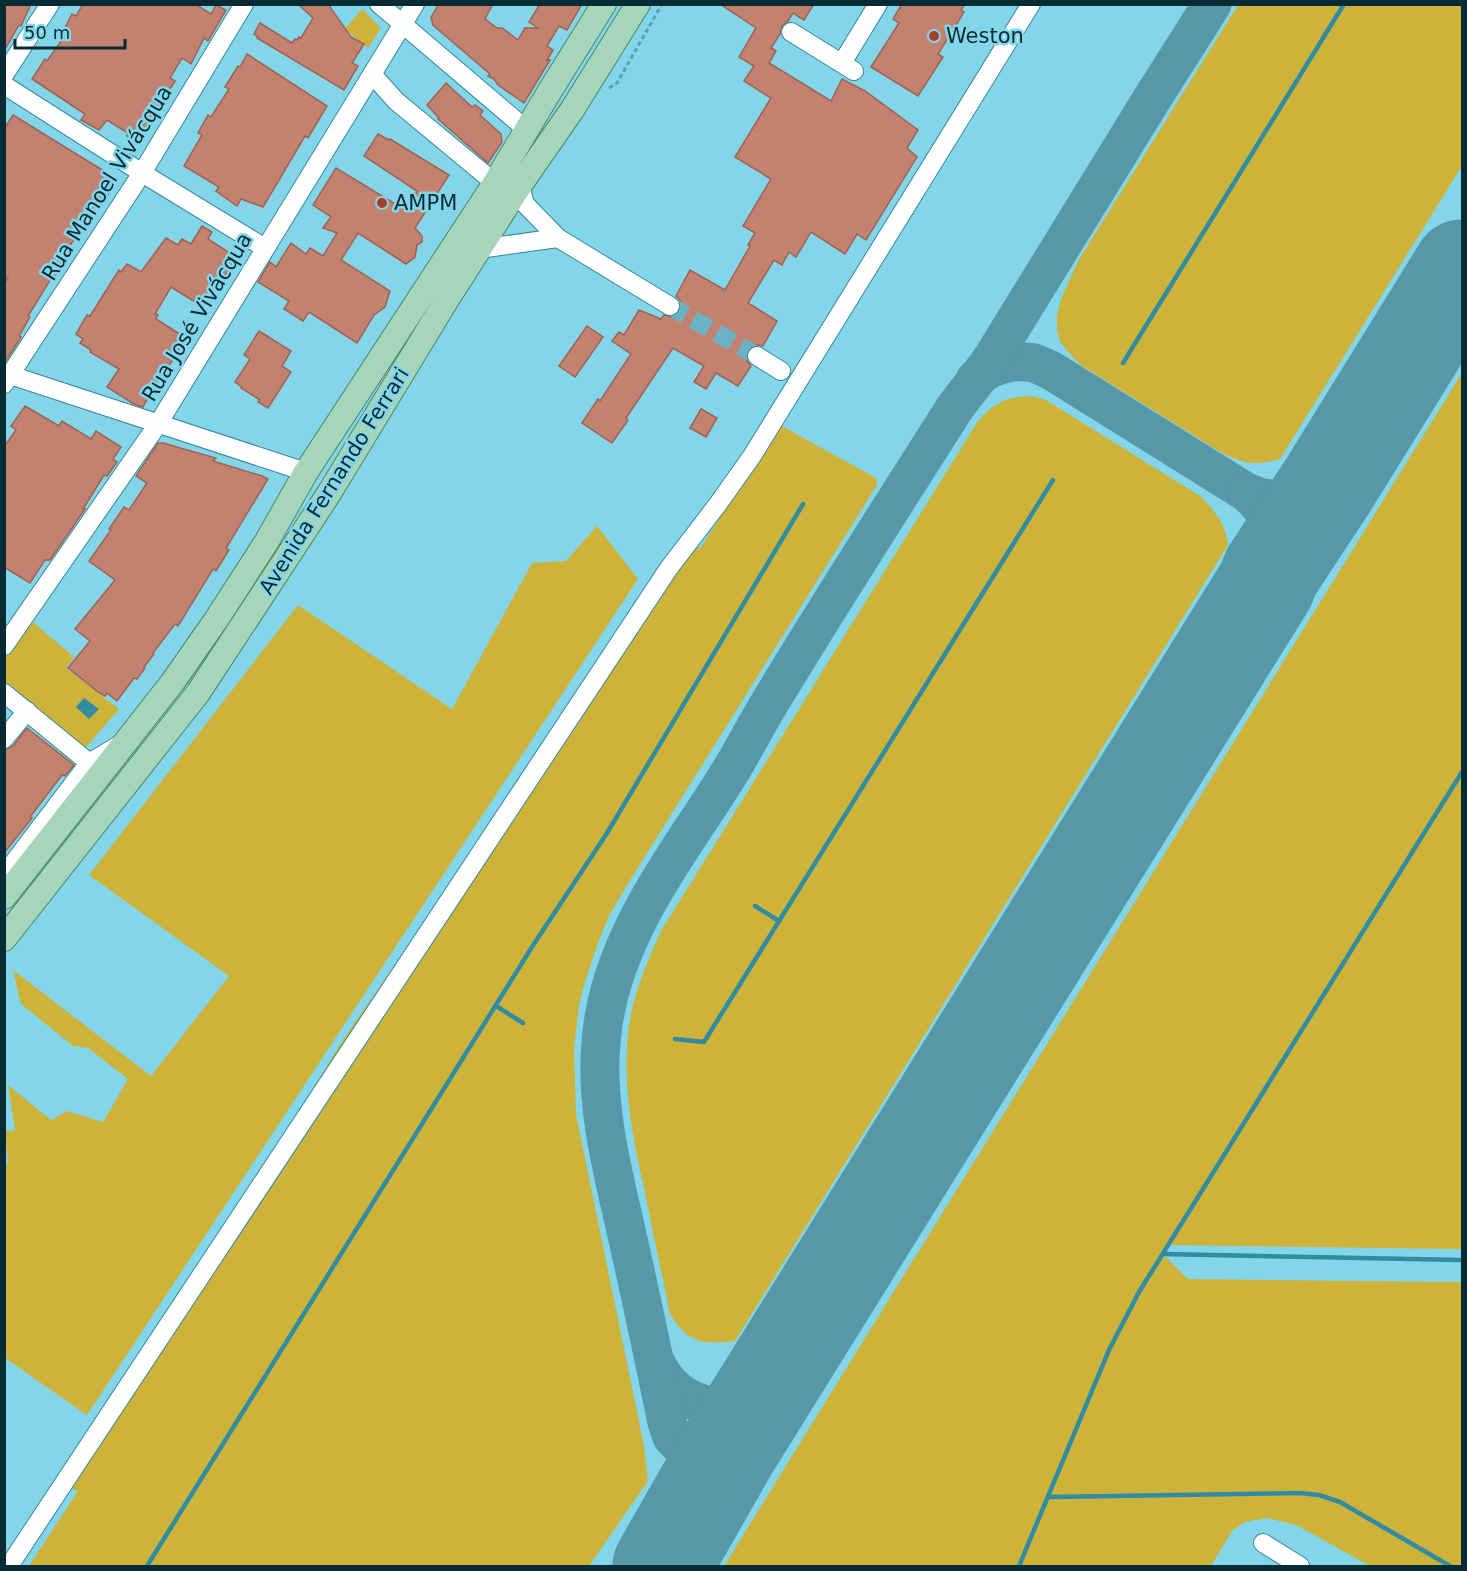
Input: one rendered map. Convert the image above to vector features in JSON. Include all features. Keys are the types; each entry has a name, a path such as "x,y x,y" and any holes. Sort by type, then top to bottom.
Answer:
{"main road":[{"name":"Avenida Fernando Ferrari","path":"4,897 95,768 128,739 216,621 267,541 306,472 495,183 604,4"},
{"name":"Avenida Fernando Ferrari","path":"4,939 198,693 288,556 479,249 572,110 638,4"},
{"path":"520,185 528,144 526,130"},
{"path":"306,472 349,458"}],"street":[{"path":"4,75 50,4"},
{"name":"Rua Manoel Vivácqua","path":"6,378 142,173 244,4"},
{"path":"379,4 526,130"},
{"name":"Rua José Vivácqua","path":"4,646 158,424 415,4"},
{"path":"791,32 848,67 878,4"},
{"path":"9,1566 669,568 752,456 1031,4"},
{"path":"372,74 396,101 495,183"},
{"path":"4,85 265,249"},
{"path":"520,185 525,204 558,238 670,306"},
{"path":"479,249 558,238"},
{"path":"758,356 781,371"},
{"path":"6,378 306,472"},
{"path":"4,693 95,768"},
{"path":"4,738 27,711"},
{"name":"Avenida Fernando Ferrari","path":"4,875 95,768"},
{"path":"1263,1544 1300,1566"}],"path":[{"path":"617,83 662,4"}],"shaded area":[{"path":"1238,5 1462,5 1462,166 1280,459 1263,463 1244,462 1222,453 1079,364 1060,342 1057,330 1061,299 1078,261"},
{"path":"362,9 380,27 368,48 345,29"},
{"path":"1462,373 1462,1249 1168,1245 1163,1254 1188,1279 1462,1282 1462,1566 1370,1566 1296,1525 1267,1518 1245,1522 1232,1531 1211,1566 724,1566"},
{"path":"1031,396 1046,400 1200,496 1219,518 1228,545 735,1341 713,1343 697,1340 683,1331 670,1314 636,1152 626,1068 631,1013 642,977 661,931 978,421 1001,402"},
{"path":"780,425 876,478 877,485 609,916 579,1005 574,1049 576,1114 644,1446 648,1481 589,1566 29,1566 78,1491 70,1488 344,1038 693,535 699,550"},
{"path":"597,526 638,579 87,1415 5,1358 4,1164 8,1163 5,1131 15,1130 8,1085 51,1120 67,1111 103,1122 128,1079 88,1048 73,1046 21,1004 13,970 151,1076 229,976 89,875 298,605 452,709 532,563 566,561"},
{"path":"33,622 74,657 66,668 119,709 82,752 5,688 4,656"}],"water":[{"path":"84,698 99,709 89,719 76,707"}],"building":[{"path":"4,4 31,4 21,26 19,25 4,51"},
{"path":"83,4 195,4 211,14 216,5 226,10 208,41 204,38 191,64 182,58 170,78 175,81 163,100 165,101 143,138 141,137 137,142 127,136 128,133 107,120 99,130 81,120 85,114 32,79 69,30 65,28 72,14 76,16"},
{"path":"298,4 328,4 351,37 364,44 352,63 358,66 344,90 257,38 254,34 260,23 292,43 295,39 301,38 313,18"},
{"path":"439,4 493,4 485,19 518,40 525,28 538,28 529,22 540,4 582,4 567,30 559,26 547,46 553,50 547,60 550,60 524,103 498,85 488,76 490,74 433,25 431,17"},
{"path":"720,4 814,4 804,20 793,13 782,26 771,48 776,51 769,63 831,101 842,79 865,91 918,130 907,148 917,157 866,240 857,234 845,254 811,232 796,257 789,252 782,265 774,260 748,303 777,321 763,346 752,346 747,351 747,361 751,366 738,386 716,373 706,389 694,382 704,366 673,348 612,443 582,423 598,399 600,401 631,354 612,341 619,332 624,335 639,310 661,319 664,315 676,316 681,306 676,296 690,270 725,290 755,233 743,226 771,179 735,157 771,98 744,81 754,66 739,57 756,28"},
{"path":"902,4 965,4 961,10 964,12 938,54 943,57 918,96 871,67 899,23 893,19"},
{"path":"247,54 327,106 308,138 305,136 263,207 241,199 237,206 216,191 219,187 184,166 202,135 198,133 208,115 211,117 229,89 225,87"},
{"path":"446,83 472,107 475,105 483,111 480,115 501,134 502,142 488,163 438,119 427,105"},
{"path":"13,115 117,179 102,205 97,202 63,257 65,258 54,278 52,277 28,316 30,317 19,336 21,337 5,362 4,284 8,278 4,276 4,129"},
{"path":"378,134 449,175 415,228 422,236 422,242 417,245 415,257 406,264 358,233 341,260 390,291 385,307 374,315 357,343 309,312 303,321 284,309 289,301 258,282 270,262 276,267 291,243 306,254 310,248 323,256 337,233 323,228 331,217 313,205 336,168 405,210 417,191 364,156"},
{"path":"202,226 212,232 208,239 236,257 208,305 203,307 171,287 155,314 158,315 156,319 186,338 143,407 134,404 107,387 119,369 90,352 91,350 80,343 83,339 76,334 119,270 121,272 127,264 141,272 166,238 178,245 182,239 191,244"},
{"path":"587,326 603,337 575,377 559,366"},
{"path":"259,331 291,351 282,366 291,372 268,408 235,382 250,359 244,355"},
{"path":"25,406 59,426 62,421 91,439 96,431 121,447 113,459 117,462 107,476 104,475 83,509 85,509 50,560 45,560 30,583 4,567 4,447 16,430 11,426"},
{"path":"701,409 717,418 706,437 690,428"},
{"path":"158,443 216,458 213,461 268,479 226,548 229,550 216,571 213,569 178,626 175,624 137,679 134,678 117,701 107,693 105,696 98,692 68,668 90,641 75,629 115,580 89,561 124,507 129,510 147,483 136,476"},
{"path":"27,728 74,765 65,776 62,775 4,853 4,750 13,746"}],"waterway":[{"path":"1123,363 1344,4"},
{"path":"675,1039 704,1042 1053,480"},
{"path":"147,1566 532,947 607,833 803,504"},
{"path":"1019,1566 1109,1350 1139,1292 1462,772"},
{"path":"755,906 779,921"},
{"path":"496,1006 523,1023"},
{"path":"1163,1254 1462,1260"},
{"path":"1049,1497 1300,1493 1319,1495 1340,1502 1450,1566"}],"taxiway":[{"path":"730,1447 704,1455 686,1451 672,1437 667,1422 611,1163 603,1115 601,1042 607,1003 618,967 632,931 650,897 733,767 797,658 954,409 993,357 1212,4"},
{"path":"975,380 987,370 1002,364 1034,363 1052,371 1246,492 1263,510 1272,528 1274,548 1271,572"},
{"path":"1246,492 1278,500 1297,498 1327,487"},
{"path":"656,1363 663,1375 682,1394 693,1400 718,1406 749,1398 761,1390 774,1376"}],"runway":[{"path":"662,1566 730,1447 1266,585 1271,572 1327,487 1462,269"}],"tunnel":[{"path":"670,306 757,356"}],"place":[{"name":"Weston","path":"934,36"},
{"name":"AMPM","path":"382,203"}]}
